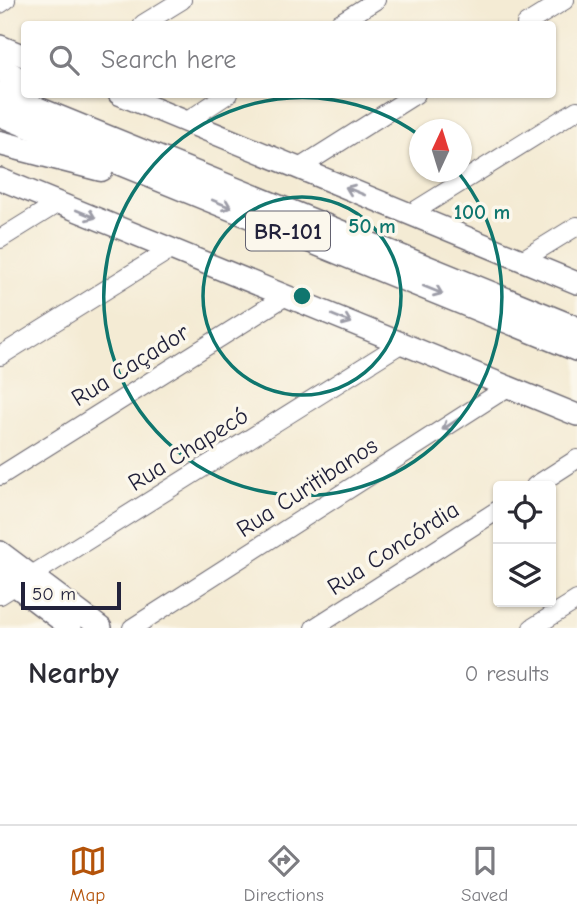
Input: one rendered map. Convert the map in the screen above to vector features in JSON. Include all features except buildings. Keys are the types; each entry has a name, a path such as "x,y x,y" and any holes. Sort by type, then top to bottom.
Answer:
{"highway":[{"path":"0,68 21,81"},
{"name":"BR-101","path":"0,93 176,176 577,349"},
{"path":"50,98 176,176"},
{"name":"BR-101","path":"0,114 176,176 577,329"},
{"path":"0,144 176,176"}],"main road":[{"path":"0,46 21,55"},
{"path":"129,98 577,283"},
{"path":"0,179 577,415"},
{"path":"0,552 12,583 71,628"},
{"path":"12,583 101,628"}],"street":[{"path":"0,4 6,0"},
{"path":"148,21 182,0"},
{"path":"343,21 376,0"},
{"path":"531,21 565,0"},
{"path":"186,122 222,98"},
{"path":"299,169 410,98"},
{"path":"410,214 577,110"},
{"path":"0,239 58,203"},
{"path":"522,260 577,226"},
{"path":"0,356 171,249"},
{"name":"Rua Caçador","path":"0,476 286,296"},
{"name":"Rua Chapecó","path":"12,583 402,343"},
{"name":"Rua Curitibanos","path":"132,628 508,387"},
{"path":"543,481 577,459"},
{"name":"Rua Concórdia","path":"314,628 493,513"},
{"path":"533,628 577,600"}]}
